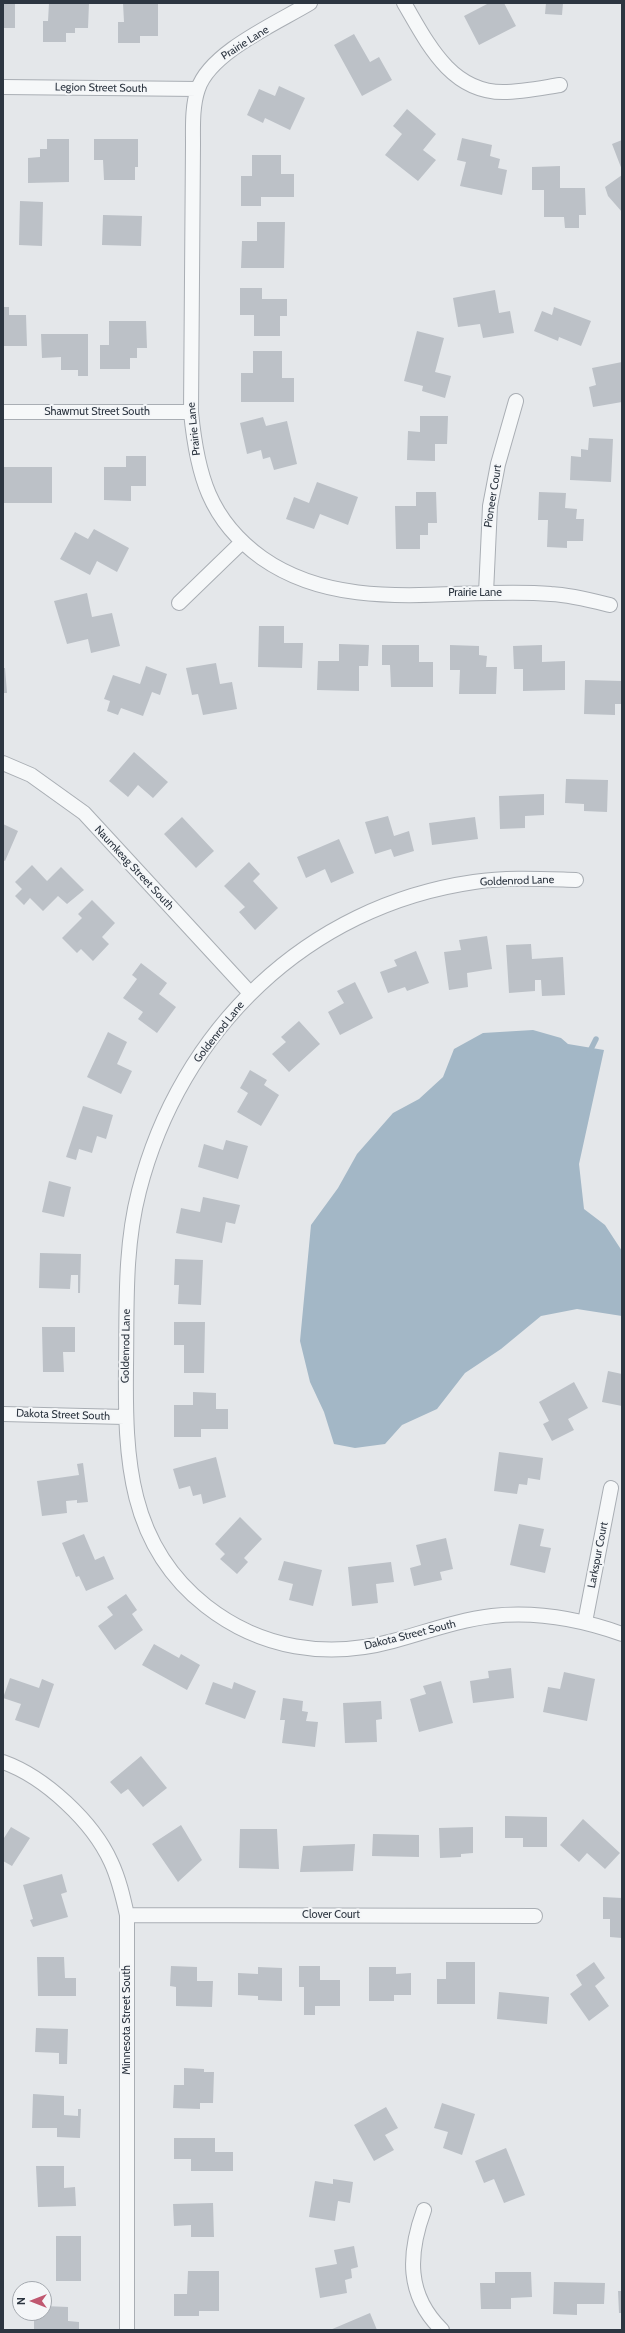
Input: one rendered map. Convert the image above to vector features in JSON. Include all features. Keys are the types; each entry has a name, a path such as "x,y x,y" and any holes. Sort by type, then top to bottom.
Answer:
{"street":[{"name":"Prairie Lane","path":"310,3 220,58 207,72 198,89 194,116 193,144 191,412 194,449 204,482 219,515 241,543 278,569 299,579 332,588 369,593 550,594 610,604"},
{"path":"404,3 432,49 447,69 462,82 482,89 502,92 560,85"},
{"name":"Legion Street South","path":"3,87 198,89"},
{"name":"Pioneer Court","path":"486,594 490,506 498,464 516,401"},
{"name":"Shawmut Street South","path":"3,412 191,412"},
{"path":"179,603 241,543"},
{"name":"Naumkeag Street South","path":"3,763 31,775 84,813 250,992"},
{"name":"Goldenrod Lane","path":"125,1417 127,1266 138,1194 144,1171 164,1118 180,1085 206,1045 250,992 309,945 343,924 411,896 449,887 502,879 576,880"},
{"name":"Dakota Street South","path":"3,1414 125,1417 129,1467 138,1508 149,1535 166,1564 187,1590 228,1623 258,1637 283,1646 309,1650 334,1651 390,1642 464,1621 494,1616 521,1614 556,1616 585,1622 622,1634"},
{"name":"Larkspur Court","path":"585,1622 611,1488"},
{"name":"Minnesota Street South","path":"3,1762 32,1777 60,1797 82,1819 99,1840 111,1861 120,1886 127,1915 127,2330"},
{"name":"Clover Court","path":"127,1915 535,1916"},
{"path":"424,2210 415,2235 412,2262 416,2288 425,2307 442,2330"}],"water":[{"path":"533,1030 561,1038 568,1044 604,1050 579,1164 584,1209 605,1225 622,1251 622,1316 577,1309 541,1316 501,1349 465,1373 437,1409 402,1425 385,1444 355,1448 334,1444 324,1412 310,1382 300,1341 311,1225 338,1188 357,1154 393,1113 419,1099 443,1077 454,1049 483,1033"}],"building":[{"path":"3,3 15,3 15,28 3,28"},
{"path":"49,3 89,3 88,28 75,28 75,33 66,33 66,42 43,42 43,21 48,21"},
{"path":"123,3 158,3 158,36 140,36 140,43 118,43 118,22 124,22"},
{"path":"489,3 504,3 516,26 479,45 464,16"},
{"path":"546,3 563,3 562,15 545,14"},
{"path":"354,34 370,62 379,57 392,80 362,96 334,45"},
{"path":"279,86 305,98 290,130 265,118 263,123 247,115 259,89 275,96"},
{"path":"407,109 436,134 423,150 436,160 418,181 385,155 402,134 393,126"},
{"path":"462,138 492,145 490,156 500,159 498,168 507,170 502,195 460,186 466,162 457,160"},
{"path":"47,139 69,139 69,182 28,183 28,158 40,157 40,149 47,149"},
{"path":"94,139 138,139 138,167 135,167 135,180 104,180 103,160 94,160"},
{"path":"622,140 622,170 612,144"},
{"path":"252,155 281,155 281,174 294,174 294,197 261,197 261,206 241,206 241,176 252,176"},
{"path":"560,166 560,188 585,188 586,215 579,215 579,228 565,228 564,217 544,217 544,190 532,190 532,167"},
{"path":"622,175 622,212 608,196 605,187"},
{"path":"20,201 43,202 42,246 19,245"},
{"path":"103,215 142,216 141,246 102,245"},
{"path":"257,222 285,222 284,268 241,268 242,241 257,241"},
{"path":"240,288 262,288 262,299 287,299 287,316 280,316 280,336 254,336 254,315 240,315"},
{"path":"495,290 499,313 510,311 514,333 483,338 480,324 458,327 453,298"},
{"path":"3,307 9,307 9,315 26,315 27,346 3,346"},
{"path":"554,307 591,321 581,346 559,337 558,341 534,331 542,311 552,315"},
{"path":"109,321 146,321 147,348 137,348 137,358 130,358 130,369 100,369 100,345 109,345"},
{"path":"417,331 444,338 435,372 451,376 445,398 422,391 423,386 404,381"},
{"path":"41,334 88,334 88,376 78,376 78,370 61,370 61,357 42,358"},
{"path":"253,351 282,351 282,378 294,378 294,402 241,402 241,373 253,373"},
{"path":"622,362 622,402 593,407 589,387 596,385 592,368"},
{"path":"420,416 448,416 447,444 435,444 435,461 407,460 408,431 420,432"},
{"path":"263,417 266,426 287,421 297,464 274,470 270,457 263,459 261,450 247,454 240,423"},
{"path":"589,438 613,439 611,482 570,480 571,456 581,457 581,449 588,450"},
{"path":"126,456 146,456 146,486 131,486 131,501 104,500 104,467 126,467"},
{"path":"3,467 52,467 52,503 3,503"},
{"path":"317,482 358,497 348,525 320,514 314,529 286,519 294,497 309,503"},
{"path":"416,492 436,492 437,523 428,523 428,535 420,535 420,549 396,549 395,506 416,506"},
{"path":"539,492 566,493 565,508 577,509 576,519 584,519 583,541 567,541 567,548 547,547 548,520 538,520"},
{"path":"94,529 129,548 117,572 97,561 90,575 60,559 75,532 88,539"},
{"path":"87,593 92,617 112,613 120,646 91,653 88,639 67,644 54,601"},
{"path":"259,626 284,626 284,643 303,643 302,668 258,667"},
{"path":"339,644 369,645 368,666 359,666 359,691 317,690 318,661 339,661"},
{"path":"382,645 419,645 419,662 433,662 433,687 391,687 390,665 382,665"},
{"path":"450,645 479,646 479,655 487,656 486,667 497,667 496,694 459,694 460,670 450,670"},
{"path":"542,645 542,662 565,661 565,690 523,691 523,669 514,669 513,646"},
{"path":"216,663 220,684 232,682 237,709 203,715 198,694 192,695 186,668"},
{"path":"146,666 167,674 160,695 152,692 143,716 121,708 118,715 107,711 110,701 104,699 113,675 140,684"},
{"path":"3,668 5,668 7,693 3,693"},
{"path":"585,680 622,681 622,704 615,704 615,715 584,714"},
{"path":"134,752 168,782 153,798 138,785 128,797 109,781"},
{"path":"566,779 608,780 607,812 584,811 584,804 565,803"},
{"path":"544,794 544,815 525,816 525,828 500,829 499,796"},
{"path":"388,816 394,836 409,831 414,851 394,857 391,849 375,854 365,822"},
{"path":"182,817 214,851 196,868 164,834"},
{"path":"475,817 478,839 432,845 429,823"},
{"path":"3,824 18,831 5,861 3,860"},
{"path":"339,839 354,873 331,883 325,869 306,878 297,857"},
{"path":"249,862 260,874 253,881 278,908 255,930 239,912 245,907 224,886"},
{"path":"32,865 47,881 61,867 84,890 67,904 58,896 43,911 30,898 24,905 15,896 22,889 15,882"},
{"path":"92,900 115,923 102,937 109,944 93,961 81,949 77,953 62,938 82,918 78,914"},
{"path":"487,936 492,969 467,973 468,987 449,990 444,952 461,950 459,940"},
{"path":"531,944 532,959 563,957 565,995 542,996 541,980 535,980 535,991 509,993 506,945"},
{"path":"416,951 429,983 407,991 405,987 388,993 380,972 397,966 394,960"},
{"path":"141,963 167,983 159,994 176,1007 157,1033 138,1019 143,1012 123,998 137,979 132,975"},
{"path":"355,982 373,1018 340,1035 328,1012 344,1003 337,991"},
{"path":"299,1021 320,1044 289,1072 272,1054 286,1042 281,1037"},
{"path":"108,1032 127,1042 117,1064 132,1071 121,1094 87,1077"},
{"path":"250,1070 267,1080 264,1085 279,1095 261,1126 237,1112 248,1093 240,1088"},
{"path":"83,1106 113,1115 106,1139 97,1136 92,1153 79,1149 76,1160 66,1157"},
{"path":"226,1140 248,1146 238,1179 198,1167 204,1144 223,1150"},
{"path":"49,1181 71,1187 64,1217 42,1212"},
{"path":"203,1197 240,1205 235,1224 226,1222 222,1243 176,1233 181,1208 200,1212"},
{"path":"40,1253 81,1254 80,1293 78,1293 78,1275 71,1275 70,1289 39,1288"},
{"path":"175,1259 203,1260 201,1305 178,1304 179,1285 174,1285"},
{"path":"174,1322 205,1322 204,1373 184,1373 184,1345 174,1345"},
{"path":"42,1327 75,1327 75,1352 63,1352 64,1372 43,1372"},
{"path":"608,1371 622,1374 622,1406 602,1402"},
{"path":"574,1382 588,1408 568,1419 574,1430 552,1441 543,1424 549,1421 539,1402"},
{"path":"193,1392 216,1393 216,1409 228,1409 228,1429 201,1429 201,1437 174,1437 174,1405 193,1405"},
{"path":"499,1452 543,1458 540,1480 528,1478 527,1485 519,1484 517,1494 494,1491"},
{"path":"216,1457 226,1497 203,1504 201,1494 193,1496 190,1486 179,1489 173,1469"},
{"path":"83,1463 88,1502 77,1503 77,1500 66,1501 67,1513 42,1516 37,1481 79,1475 77,1464"},
{"path":"240,1517 262,1539 244,1558 248,1562 237,1574 220,1559 225,1554 215,1544"},
{"path":"519,1524 544,1529 540,1546 551,1548 545,1573 510,1565"},
{"path":"84,1534 95,1560 104,1556 114,1579 86,1591 79,1576 76,1577 62,1543"},
{"path":"446,1538 453,1569 440,1572 442,1580 414,1586 410,1568 421,1565 416,1545"},
{"path":"284,1561 322,1570 313,1606 289,1600 293,1584 278,1580"},
{"path":"391,1562 394,1582 376,1584 378,1603 352,1606 348,1567"},
{"path":"126,1594 137,1610 132,1614 143,1630 115,1650 98,1626 113,1615 107,1607"},
{"path":"154,1644 179,1658 181,1654 200,1665 187,1690 142,1665"},
{"path":"511,1668 514,1698 473,1703 470,1681 489,1678 488,1671"},
{"path":"564,1672 595,1679 587,1721 543,1712 548,1687 560,1689"},
{"path":"10,1678 39,1688 42,1679 54,1684 39,1728 15,1720 21,1704 3,1698"},
{"path":"441,1681 453,1723 419,1732 410,1699 426,1694 423,1686"},
{"path":"213,1682 232,1689 234,1682 256,1691 245,1719 205,1704"},
{"path":"283,1698 303,1701 302,1711 308,1712 306,1721 318,1722 315,1747 282,1743 285,1720 280,1720"},
{"path":"381,1701 382,1719 376,1720 377,1742 345,1743 343,1703"},
{"path":"141,1756 167,1788 143,1807 128,1789 121,1794 110,1782"},
{"path":"505,1816 547,1817 547,1847 523,1847 523,1838 505,1838"},
{"path":"583,1819 620,1853 605,1869 587,1853 579,1862 560,1845"},
{"path":"181,1825 202,1860 178,1882 152,1844"},
{"path":"11,1827 30,1838 12,1866 3,1861 3,1837 4,1838"},
{"path":"473,1827 473,1853 461,1854 461,1857 440,1858 439,1828"},
{"path":"240,1829 277,1829 279,1869 239,1868"},
{"path":"373,1834 419,1835 419,1857 372,1856"},
{"path":"355,1844 353,1871 300,1872 303,1846"},
{"path":"62,1874 67,1892 61,1894 68,1917 33,1927 30,1920 33,1919 23,1885"},
{"path":"603,1897 622,1898 622,1938 610,1937 610,1919 603,1919"},
{"path":"37,1957 64,1957 65,1978 76,1978 76,1996 38,1996"},
{"path":"446,1962 475,1962 475,2004 437,2004 437,1979 446,1979"},
{"path":"594,1962 605,1978 595,1986 609,2006 589,2021 570,1994 582,1985 576,1975"},
{"path":"171,1966 197,1967 197,1981 213,1981 212,2007 176,2006 176,1987 170,1986"},
{"path":"299,1966 320,1966 320,1980 340,1980 340,2006 315,2006 315,2015 304,2015 304,1987 299,1987"},
{"path":"258,1967 282,1968 282,2001 258,2000 258,1996 238,1995 238,1973 258,1974"},
{"path":"369,1967 396,1967 396,1974 411,1973 411,1995 394,1995 394,2001 369,2001"},
{"path":"499,1992 549,1997 547,2024 497,2019"},
{"path":"36,2028 68,2029 67,2064 59,2064 59,2053 35,2052"},
{"path":"184,2068 204,2069 204,2072 214,2072 213,2103 200,2103 200,2109 173,2108 174,2085 184,2085"},
{"path":"33,2094 64,2096 64,2115 78,2116 78,2109 81,2109 80,2138 57,2137 57,2128 32,2128"},
{"path":"442,2103 475,2114 462,2155 443,2148 448,2132 434,2128"},
{"path":"386,2107 398,2128 385,2135 394,2150 374,2161 354,2125"},
{"path":"174,2138 215,2138 215,2152 233,2152 233,2171 191,2171 191,2159 174,2159"},
{"path":"506,2148 525,2195 504,2203 494,2179 484,2183 475,2161"},
{"path":"36,2166 64,2166 64,2188 75,2187 76,2206 38,2207"},
{"path":"333,2179 353,2182 350,2203 338,2201 335,2221 309,2217 315,2181 333,2184"},
{"path":"213,2203 214,2237 191,2237 191,2225 174,2226 173,2204"},
{"path":"56,2236 81,2236 81,2281 56,2281"},
{"path":"354,2246 358,2267 351,2269 352,2278 345,2280 347,2293 320,2298 315,2268 337,2264 334,2250"},
{"path":"188,2271 219,2271 219,2311 199,2311 199,2316 174,2316 174,2294 187,2294"},
{"path":"495,2272 531,2272 532,2297 511,2298 511,2309 481,2309 480,2283 495,2283"},
{"path":"554,2282 605,2283 604,2304 577,2304 577,2315 553,2314"},
{"path":"618,2291 622,2291 622,2313 619,2313"},
{"path":"52,2306 68,2307 68,2321 79,2322 79,2330 34,2329 34,2321 52,2321"},
{"path":"370,2313 377,2330 330,2330"}],"waterway":[{"path":"589,1053 596,1039"}]}
